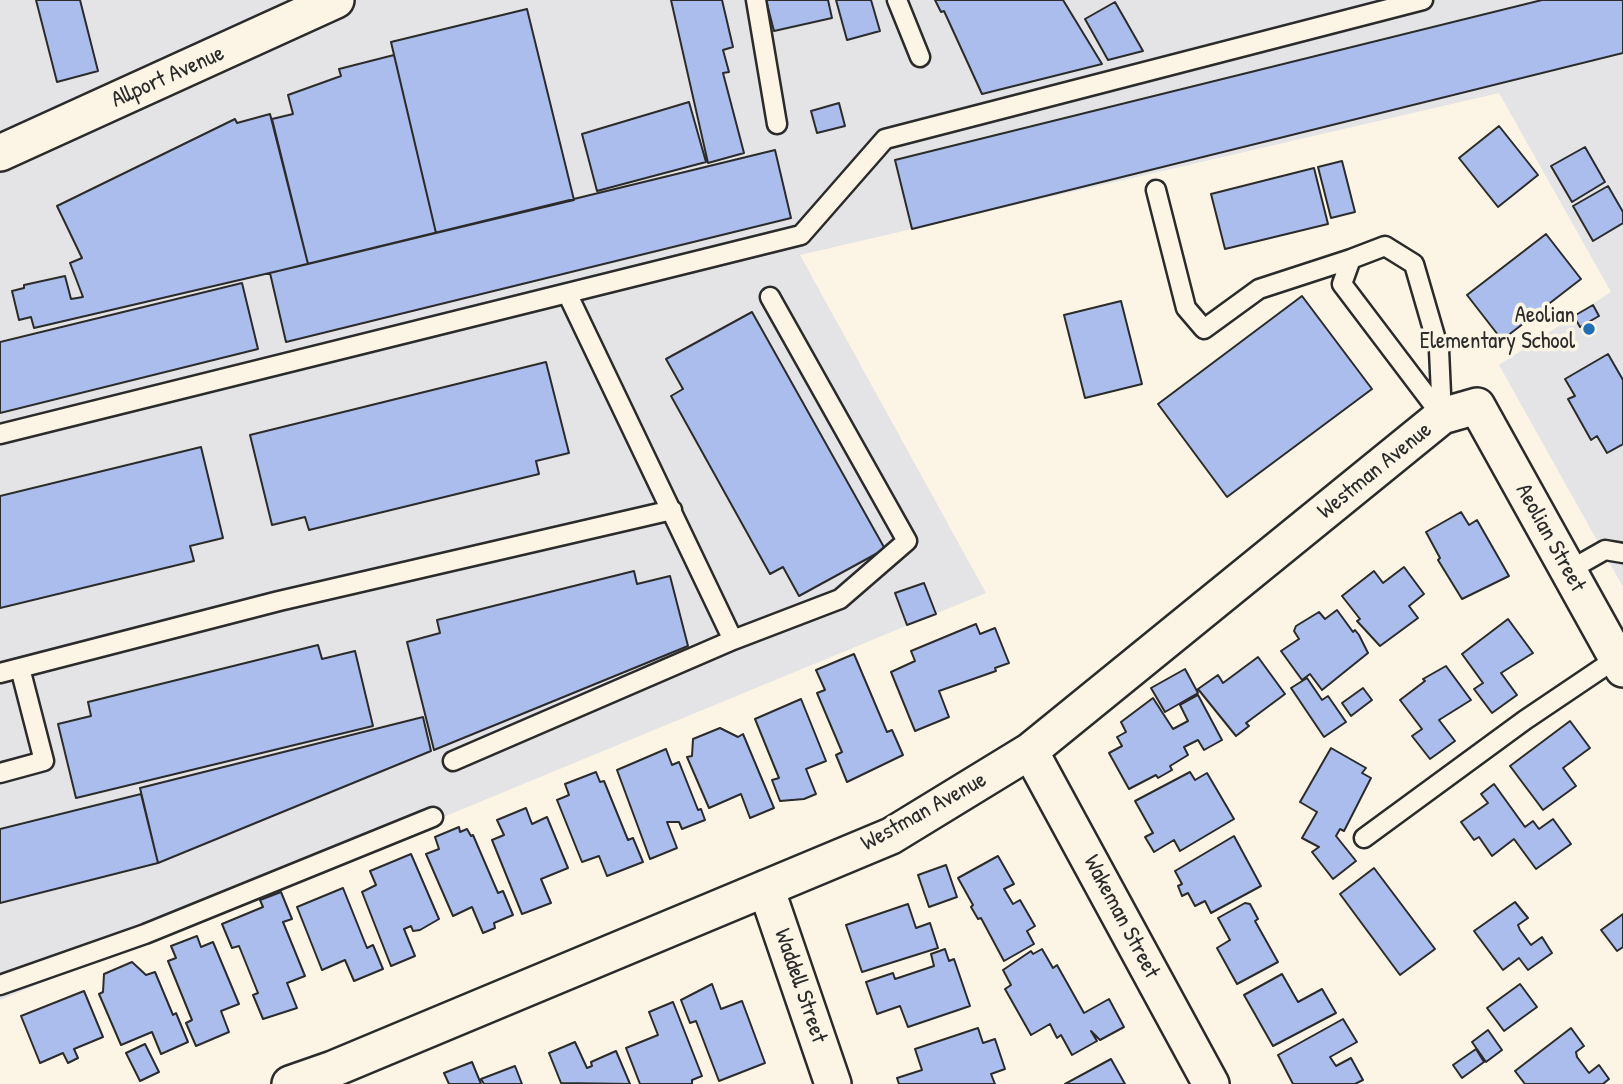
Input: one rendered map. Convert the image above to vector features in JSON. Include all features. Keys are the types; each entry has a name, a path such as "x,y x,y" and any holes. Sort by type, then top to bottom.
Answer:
{"street":[{"name":"Allport Avenue","path":"0,153 336,0"},
{"name":"Westman Avenue","path":"290,1084 335,1076 891,836 1030,751 1442,416 1477,406"},
{"name":"Aeolian Street","path":"1477,406 1620,664"},
{"name":"Wakeman Street","path":"1030,751 1211,1084"},
{"name":"Waddell Street","path":"766,888 834,1084"}],"lane":[{"path":"756,0 777,124"},
{"path":"897,0 920,57"},
{"path":"0,434 801,235 885,139 1423,0"},
{"path":"1156,190 1186,308 1204,329 1259,289 1385,246 1414,264 1439,350 1442,416"},
{"path":"1351,259 1342,284 1442,416"},
{"path":"566,293 733,640"},
{"path":"453,761 733,640 840,598 907,541 771,297"},
{"path":"0,673 279,601 672,510"},
{"path":"1568,571 1605,550 1623,553"},
{"path":"1364,838 1620,664"},
{"path":"0,773 44,761 20,668"},
{"path":"0,985 145,934 433,817"}],"shaded area":[{"path":"0,0 1623,0 1623,587 1499,365 1611,292 1499,93 800,255 986,593 0,1000"}],"building":[{"path":"36,0 80,0 98,71 57,82"},
{"path":"671,0 722,0 733,47 723,50 729,72 723,73 744,153 708,163"},
{"path":"766,0 828,0 832,18 774,31"},
{"path":"836,0 871,0 880,31 847,40"},
{"path":"935,0 1063,0 1102,64 982,94 944,11 941,12"},
{"path":"1542,0 1623,0 1623,53 912,229 895,160"},
{"path":"1115,2 1143,51 1108,60 1085,19"},
{"path":"527,9 574,200 436,233 391,42"},
{"path":"394,55 436,233 308,264 272,119 293,114 288,95 341,76 339,69"},
{"path":"689,102 706,162 597,191 582,134"},
{"path":"839,103 845,126 817,133 811,111"},
{"path":"270,114 308,264 34,328 31,317 19,320 12,291 24,288 24,285 65,276 71,299 83,297 70,263 82,258 57,206 235,119 237,123"},
{"path":"1499,126 1538,175 1498,207 1459,158"},
{"path":"1585,147 1605,182 1572,202 1551,166"},
{"path":"775,150 791,218 286,342 270,273"},
{"path":"1342,161 1355,212 1331,218 1318,167"},
{"path":"1314,168 1328,224 1225,249 1211,194"},
{"path":"1608,186 1623,212 1623,223 1593,241 1573,206"},
{"path":"1546,234 1581,279 1502,340 1467,295"},
{"path":"242,283 258,349 0,413 0,342"},
{"path":"1302,296 1372,389 1227,497 1158,404"},
{"path":"1121,301 1142,384 1085,398 1064,315"},
{"path":"1593,305 1599,316 1580,327 1574,316"},
{"path":"752,312 885,549 799,596 783,567 770,574 671,396 683,389 666,359"},
{"path":"1608,354 1623,380 1623,444 1607,453 1597,436 1591,440 1568,399 1575,396 1565,379"},
{"path":"546,362 569,453 536,461 539,474 309,530 305,517 272,525 250,435"},
{"path":"201,447 223,538 190,546 194,561 0,608 0,496"},
{"path":"1461,512 1469,525 1477,520 1509,576 1462,599 1438,560 1440,558 1426,532"},
{"path":"1404,567 1424,594 1409,606 1418,618 1380,646 1357,621 1360,619 1342,596 1374,571 1383,583"},
{"path":"634,571 637,584 670,576 688,646 434,750 407,642 440,633 437,620"},
{"path":"924,583 936,614 907,625 895,593"},
{"path":"1337,610 1353,632 1355,630 1359,635 1368,653 1322,690 1310,674 1302,680 1281,651 1299,639 1294,631 1296,626 1319,612 1325,619"},
{"path":"1508,619 1533,653 1501,673 1517,695 1492,713 1474,689 1483,683 1462,654"},
{"path":"976,624 980,634 995,628 1009,663 995,668 996,671 939,691 949,717 915,731 891,672 915,661 911,651"},
{"path":"318,645 322,659 355,651 373,726 76,798 58,724 91,716 88,702"},
{"path":"854,654 887,732 892,730 903,755 847,782 836,755 842,752 817,693 825,690 816,670"},
{"path":"1258,657 1285,694 1246,723 1249,726 1236,736 1198,689 1218,675 1223,683"},
{"path":"1446,666 1471,700 1439,720 1455,741 1430,759 1412,736 1422,729 1400,700 1425,681 1423,679"},
{"path":"1185,669 1198,693 1165,712 1151,688"},
{"path":"1307,678 1322,700 1328,696 1346,722 1324,737 1291,688"},
{"path":"1363,688 1372,700 1351,716 1342,703"},
{"path":"1198,695 1222,740 1204,750 1198,740 1184,747 1188,755 1170,766 1172,770 1129,789 1109,753 1122,746 1117,737 1126,732 1121,722 1153,698 1173,729 1188,721 1180,705"},
{"path":"801,699 826,761 806,769 816,794 804,799 780,801 772,780 779,778 755,719"},
{"path":"423,717 431,751 158,863 140,788"},
{"path":"1570,721 1590,748 1563,768 1576,786 1543,810 1510,766"},
{"path":"720,728 738,737 743,734 774,808 750,818 741,794 709,808 687,757 692,756 693,739"},
{"path":"1331,748 1366,768 1362,773 1371,778 1344,831 1340,829 1336,836 1356,861 1333,879 1312,852 1319,847 1302,838 1317,812 1300,802"},
{"path":"666,749 672,765 679,762 698,810 701,809 705,820 682,829 679,822 667,822 677,848 650,859 617,770"},
{"path":"596,772 600,782 604,781 628,840 633,838 643,862 607,876 599,856 582,862 557,800 569,795 565,784"},
{"path":"1190,772 1195,780 1207,773 1234,819 1180,851 1174,840 1154,852 1145,837 1153,833 1135,801"},
{"path":"1494,784 1525,827 1533,821 1539,829 1553,819 1571,844 1536,869 1514,839 1492,856 1479,837 1474,840 1461,822 1488,803 1481,794"},
{"path":"141,794 158,863 0,903 0,829"},
{"path":"526,808 532,824 547,817 568,868 541,879 551,903 522,914 492,840 504,835 497,820"},
{"path":"459,827 460,832 467,829 471,836 473,835 498,893 503,891 513,915 494,923 495,928 483,933 472,907 453,916 426,854 439,849 435,837"},
{"path":"1234,836 1261,886 1211,913 1205,901 1195,906 1188,893 1182,896 1178,886 1182,884 1175,871"},
{"path":"411,854 439,919 420,930 413,931 411,926 404,929 415,956 391,966 362,892 376,885 370,871"},
{"path":"998,856 1014,884 1004,889 1013,904 1020,900 1035,926 1027,931 1034,944 1004,961 981,918 978,919 971,907 973,905 958,878"},
{"path":"946,865 957,897 929,907 918,875"},
{"path":"1374,868 1435,949 1400,975 1340,894"},
{"path":"343,888 367,948 373,945 383,969 354,981 345,960 322,970 297,907"},
{"path":"281,892 292,919 283,922 305,976 287,983 297,1008 263,1019 253,995 258,993 239,946 232,948 222,924 263,907 260,900"},
{"path":"1515,902 1528,918 1518,925 1520,930 1531,945 1542,937 1552,953 1528,970 1519,958 1503,970 1474,931"},
{"path":"1245,903 1250,904 1258,919 1255,921 1278,962 1237,984 1217,948 1230,940 1218,918"},
{"path":"908,904 916,928 930,923 938,948 862,972 846,925"},
{"path":"1623,914 1623,947 1617,951 1601,930"},
{"path":"197,936 201,947 213,942 239,1004 221,1011 229,1032 196,1046 186,1023 192,1020 168,961 176,958 171,946"},
{"path":"945,949 949,961 954,959 970,1006 908,1027 900,1006 877,1014 866,982 893,973 895,979 934,966 931,954"},
{"path":"1042,949 1053,968 1057,965 1084,1013 1109,999 1124,1027 1100,1040 1091,1031 1097,1041 1072,1055 1061,1035 1057,1038 1050,1024 1031,1035 1005,989 1011,985 1003,970 1031,951 1033,954"},
{"path":"132,962 146,975 155,972 188,1042 161,1054 152,1032 121,1045 99,994 103,992 104,974"},
{"path":"1282,974 1298,1002 1322,989 1336,1013 1273,1046 1244,995"},
{"path":"712,984 721,1009 742,1001 765,1063 719,1081 696,1021 690,1023 681,1000"},
{"path":"1520,984 1537,1007 1504,1031 1487,1008"},
{"path":"84,991 103,1037 74,1049 78,1058 68,1063 63,1053 40,1063 21,1016"},
{"path":"673,1002 702,1076 692,1080 692,1084 640,1084 626,1048 658,1035 649,1012"},
{"path":"1343,1019 1357,1042 1330,1057 1336,1066 1351,1058 1363,1080 1355,1084 1293,1084 1278,1055"},
{"path":"978,1028 983,1043 995,1039 1005,1069 991,1074 995,1084 899,1084 897,1078 922,1070 915,1049"},
{"path":"1571,1028 1584,1046 1576,1052 1577,1057 1589,1073 1599,1065 1609,1079 1603,1084 1525,1084 1515,1071"},
{"path":"1488,1030 1502,1050 1486,1062 1472,1042"},
{"path":"575,1042 587,1068 592,1066 591,1062 616,1051 630,1084 561,1083 549,1053"},
{"path":"145,1044 159,1072 140,1081 126,1053"},
{"path":"1476,1049 1484,1062 1462,1078 1453,1065"},
{"path":"1111,1059 1125,1084 1065,1084"},
{"path":"472,1062 481,1084 449,1084 444,1073"},
{"path":"515,1066 522,1084 484,1084 481,1079"}],"place":[{"name":"Aeolian Elementary School","path":"1589,329"}]}
